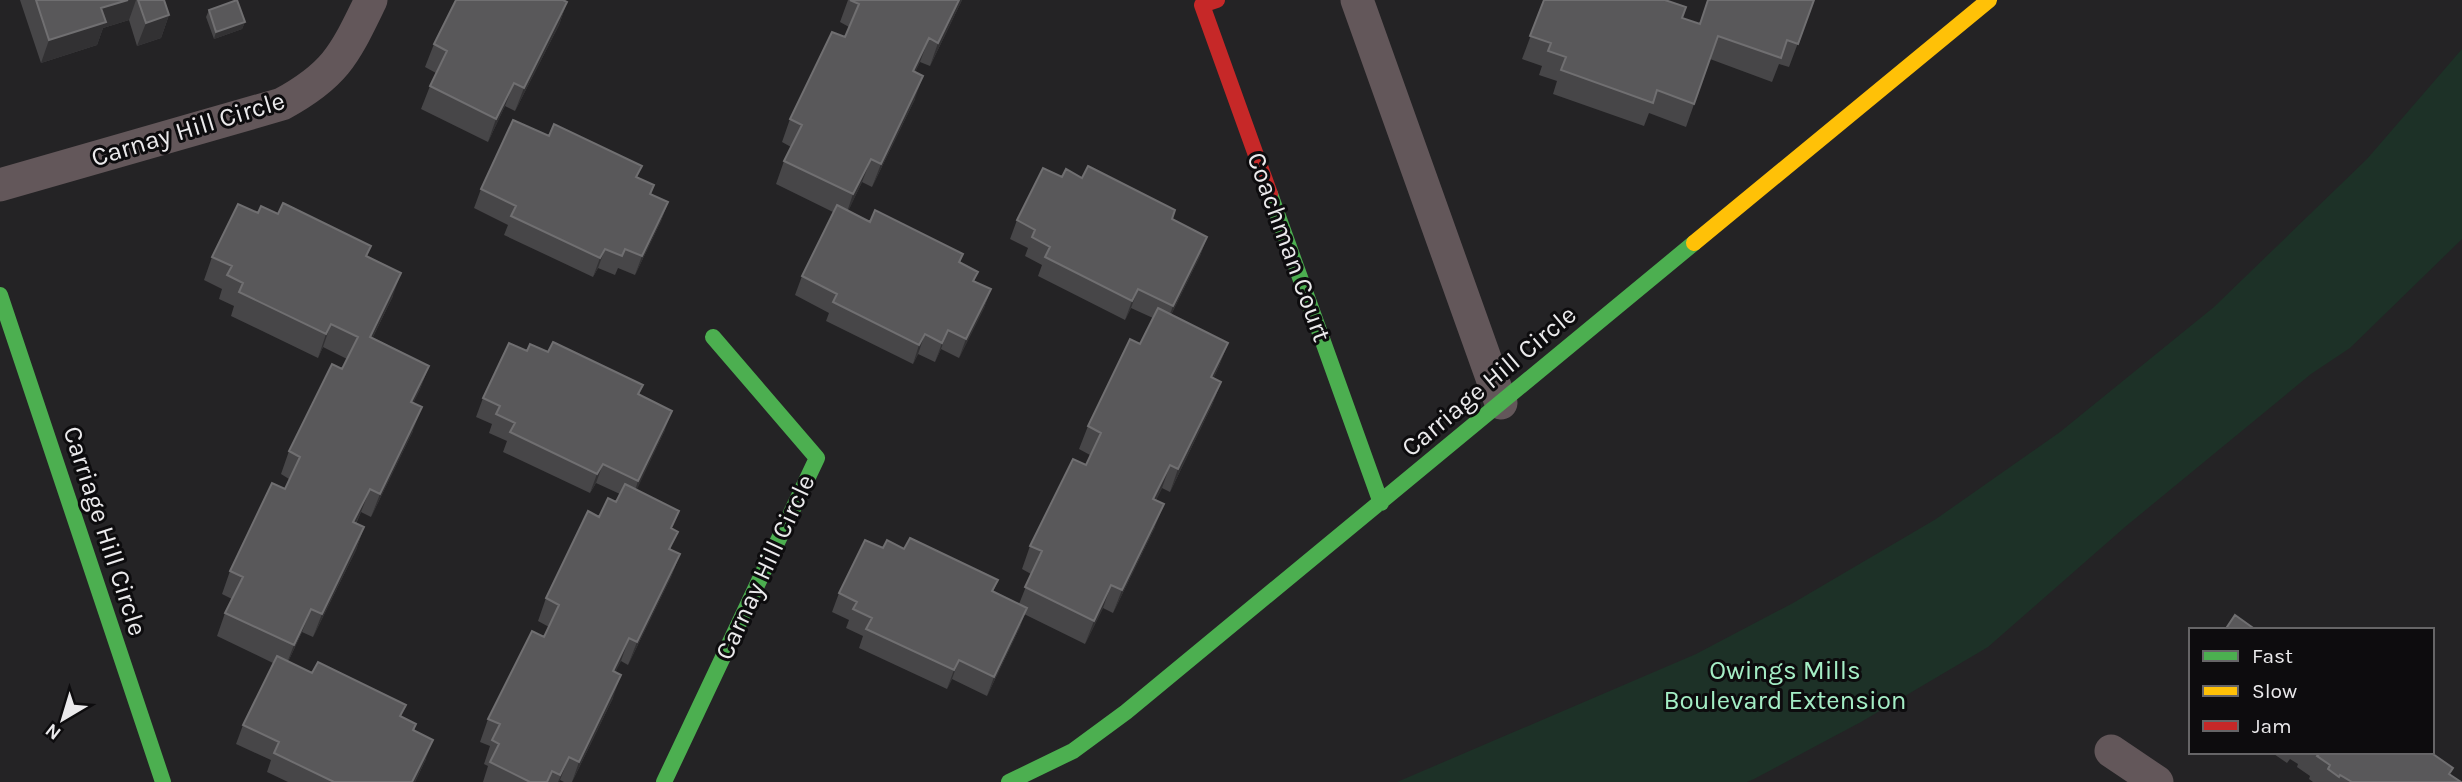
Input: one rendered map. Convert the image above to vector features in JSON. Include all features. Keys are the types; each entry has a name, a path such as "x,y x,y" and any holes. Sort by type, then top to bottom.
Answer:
{"street":[{"name":"Carnay Hill Circle","path":"0,185 282,104 306,91 327,74 345,52 371,0"},
{"name":"Coachman Court","path":"1217,0 1202,5 1381,503"},
{"path":"1357,0 1502,403"},
{"name":"Carriage Hill Circle","path":"1009,782 1073,751 1126,712 1989,0"},
{"name":"Carriage Hill Circle","path":"0,295 163,782"},
{"name":"Carnay Hill Circle","path":"664,782 817,458 713,337"},
{"path":"2111,751 2157,782"}],"green space":[{"name":"Owings Mills Boulevard Extension","path":"2462,49 2462,239 2350,348 2311,374 2125,527 1988,647 1861,722 1747,782 1397,782 1696,654 1793,603 1936,519 2060,432 2214,307 2367,159"}],"building":[{"path":"36,0 128,0 101,8 106,22 49,40"},
{"path":"138,0 164,0 169,15 146,23"},
{"path":"237,0 245,22 216,32 209,10"},
{"path":"456,0 567,2 524,88 514,83 496,119 430,86 447,51 434,44"},
{"path":"850,0 959,0 938,43 929,38 913,71 923,76 881,164 871,159 853,194 784,161 802,125 790,119 832,32 845,37 859,4"},
{"path":"1544,0 1665,0 1686,7 1682,18 1700,24 1708,0 1814,0 1798,44 1787,40 1781,58 1718,36 1694,104 1657,90 1653,103 1561,70 1566,57 1548,51 1551,43 1530,36"},
{"path":"513,120 549,136 554,124 642,166 636,177 654,185 650,194 668,202 642,256 625,249 622,256 605,249 600,258 511,216 516,206 481,189"},
{"path":"1088,166 1175,210 1172,219 1207,237 1173,306 1138,289 1132,301 1045,257 1050,247 1032,237 1035,230 1017,220 1043,168 1062,177 1066,169 1082,178"},
{"path":"283,203 371,246 366,256 401,273 370,337 429,366 411,402 422,407 380,494 370,489 353,522 364,527 322,614 311,609 294,645 225,613 243,577 230,571 272,483 285,489 300,457 289,451 332,364 342,369 358,337 331,324 326,334 239,292 243,283 227,275 232,266 212,257 238,204 258,213 261,206 278,214"},
{"path":"837,205 870,222 875,210 963,254 959,262 978,272 973,281 991,289 966,339 948,330 942,343 925,334 919,345 833,302 837,294 802,276"},
{"path":"1158,308 1228,343 1211,377 1221,382 1178,469 1170,465 1153,499 1164,504 1122,590 1111,585 1094,621 1025,587 1042,551 1030,546 1073,459 1086,465 1101,433 1088,426 1130,339 1140,344"},
{"path":"553,342 643,385 638,394 672,411 638,481 603,464 597,474 510,432 515,423 496,414 500,406 483,398 509,343 527,351 530,344 548,352"},
{"path":"625,484 679,511 671,528 678,532 669,549 680,554 637,642 629,638 613,671 621,675 579,762 569,757 560,775 552,771 547,782 530,782 490,762 499,744 492,740 500,724 488,719 532,631 544,637 559,605 546,598 588,511 599,517 608,498 616,502"},
{"path":"910,538 998,580 992,591 1027,608 994,677 959,660 954,670 866,629 872,618 853,609 857,602 839,593 865,540 883,548 887,540 904,549"},
{"path":"2235,615 2253,628 2226,628"},
{"path":"277,656 312,673 318,662 406,705 400,716 416,724 413,730 433,740 412,782 334,782 274,753 279,742 243,725"},
{"path":"2433,754 2453,768 2449,774 2461,782 2352,782 2328,769 2330,765 2317,756"}],"traffic: fast":[{"path":"1270,194 1381,503"},
{"path":"1009,782 1073,751 1126,712 1694,243"},
{"path":"0,295 163,782"},
{"path":"664,782 817,458 713,337"}],"traffic: slow":[{"path":"1694,243 1989,0"}],"traffic: jam":[{"path":"1217,0 1202,5 1270,194"}]}
